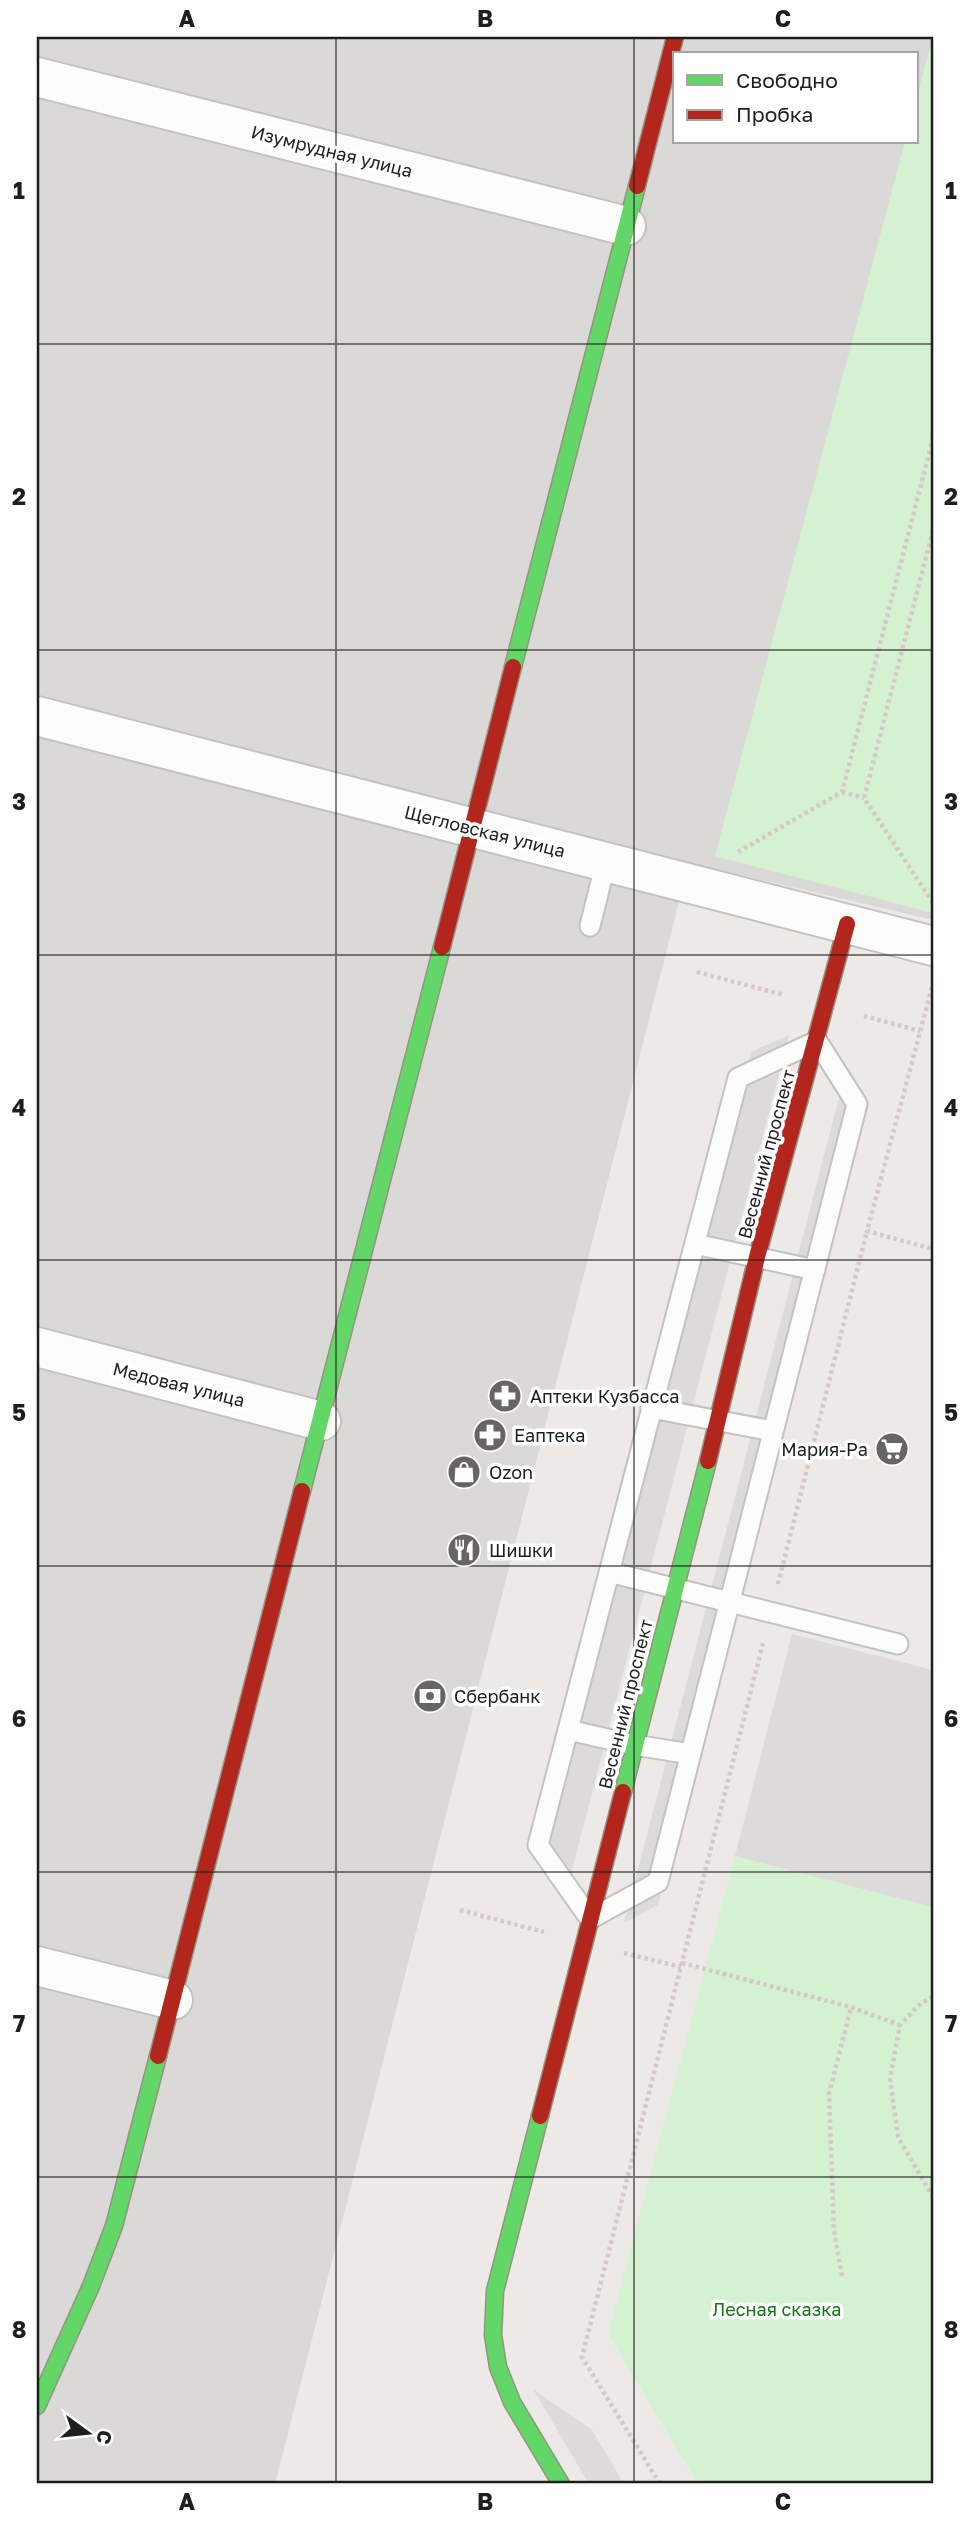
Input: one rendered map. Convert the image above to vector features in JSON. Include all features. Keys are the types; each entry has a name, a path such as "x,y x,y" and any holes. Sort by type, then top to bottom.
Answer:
{"street":[{"path":"37,2406 91,2286 114,2226 675,37"},
{"name":"Изумрудная улица","path":"37,77 626,226"},
{"name":"Щегловская улица","path":"37,716 933,946"},
{"name":"Весенний проспект","path":"561,2484 502,2379 494,2352 491,2325 495,2291 718,1421 757,1257 847,924"},
{"name":"Медовая улица","path":"37,1347 321,1421"},
{"path":"37,1966 173,2000"}],"lane":[{"path":"590,926 606,862"},
{"path":"817,1041 857,1104 658,1882 590,1919 538,1845 738,1078 817,1041"},
{"path":"695,1244 815,1270"},
{"path":"652,1408 774,1432"},
{"path":"609,1572 898,1644"},
{"path":"568,1730 691,1754"}],"path":[{"path":"842,792 933,438"},
{"path":"864,798 933,530"},
{"path":"686,882 842,792 864,798 933,903"},
{"path":"660,2484 582,2357 867,1231 933,983"},
{"path":"867,1231 933,1249"},
{"path":"682,1963 851,2007 900,2025"},
{"path":"933,1997 921,2003 900,2025 890,2079 898,2137 933,2197"},
{"path":"842,2276 834,2231 829,2094 851,2007"}],"shaded area":[{"path":"37,37 933,37 933,920 689,863 275,2484 37,2484"},
{"path":"789,1035 571,1874 539,1866 751,1052"},
{"path":"840,1094 867,1101 658,1905 624,1923"},
{"path":"792,1634 933,1670 933,1907 735,1856"},
{"path":"533,2389 592,2430 624,2484 589,2484"}],"green space":[{"path":"933,37 933,913 715,856 904,144 918,144 918,92"},
{"name":"Лесная сказка","path":"735,1856 933,1907 933,2484 698,2484 608,2334"}],"traffic: fast":[{"path":"513,667 637,186"},
{"path":"302,1491 442,947"},
{"path":"623,1792 708,1461"},
{"path":"37,2406 91,2286 114,2226 158,2056"},
{"path":"540,2116 495,2291 493,2335 498,2367 512,2402 561,2484"}],"traffic: jam":[{"path":"637,186 675,37"},
{"path":"442,947 513,667"},
{"path":"708,1461 757,1257 847,924"},
{"path":"158,2056 302,1491"},
{"path":"540,2116 623,1792"}],"place":[{"name":"Аптеки Кузбасса","path":"505,1396"},
{"name":"Еаптека","path":"490,1435"},
{"name":"Мария-Ра","path":"892,1449"},
{"name":"Ozon","path":"464,1472"},
{"name":"Шишки","path":"464,1550"},
{"name":"Сбербанк","path":"430,1696"}]}
